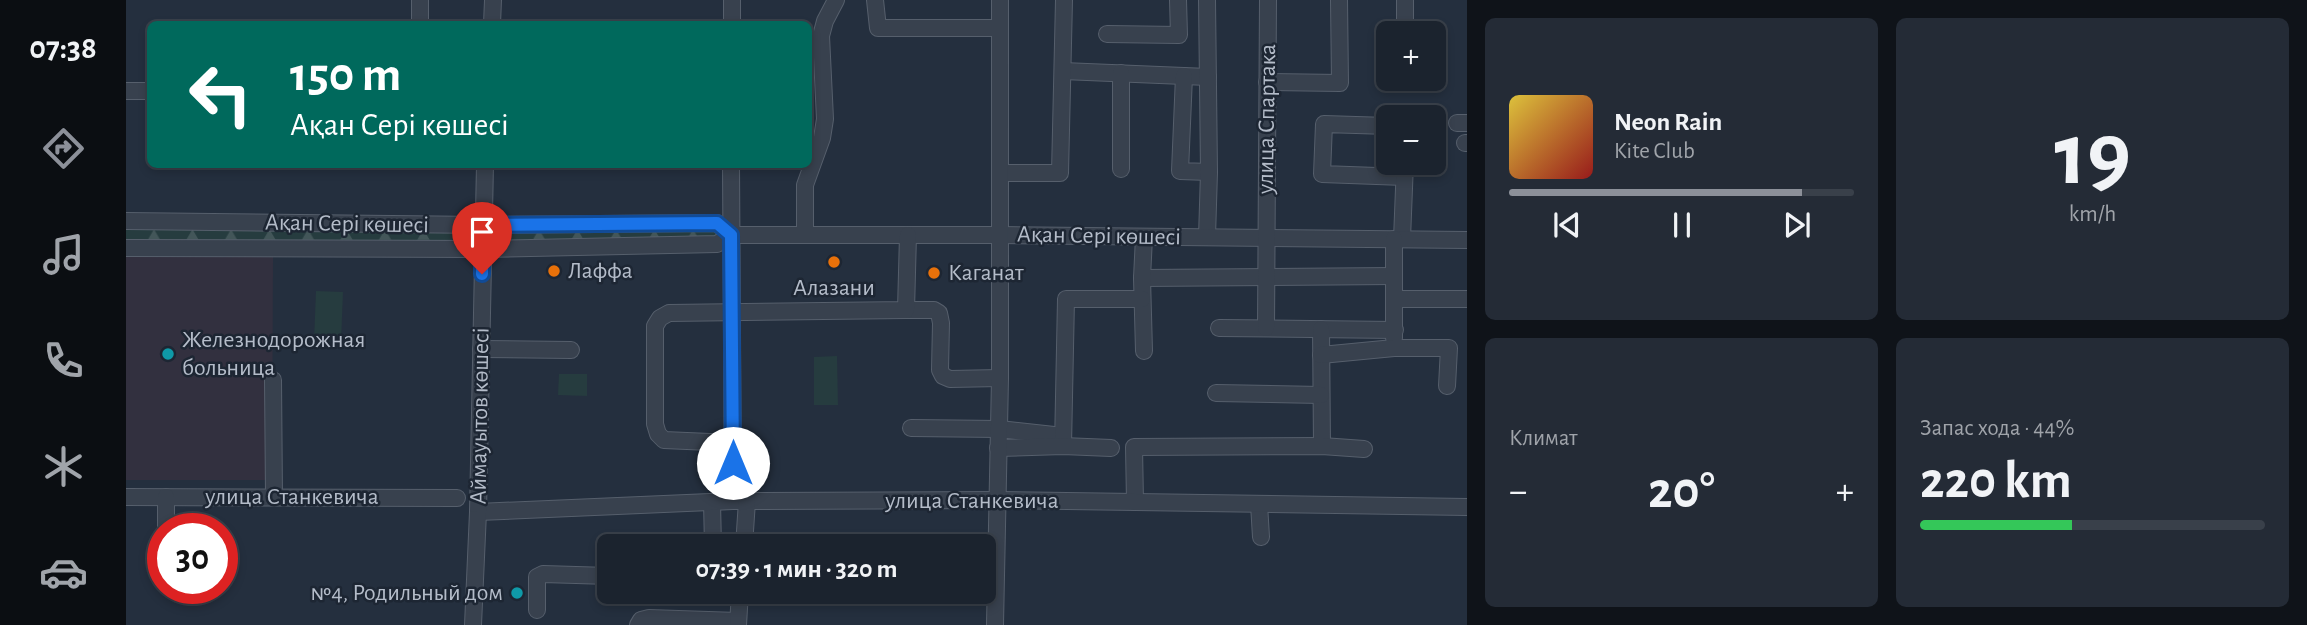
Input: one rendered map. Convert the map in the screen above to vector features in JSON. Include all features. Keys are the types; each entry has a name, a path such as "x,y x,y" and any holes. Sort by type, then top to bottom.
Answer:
{"street":[{"path":"420,0 420,21"},
{"path":"492,21 493,0"},
{"path":"732,0 732,21"},
{"path":"812,166 822,138 825,119 821,36 836,0"},
{"path":"876,0 878,28 1000,28"},
{"path":"995,625 1000,378 1000,0"},
{"path":"1000,173 1060,173 1064,0"},
{"path":"1107,34 1179,35 1178,0"},
{"path":"1207,0 1207,237"},
{"name":"улица Спартака","path":"1266,328 1268,0"},
{"path":"1267,82 1340,83 1339,0"},
{"path":"1405,0 1405,21"},
{"path":"1063,71 1208,77"},
{"path":"1121,74 1121,169"},
{"path":"1184,76 1180,171 1209,172"},
{"path":"126,91 147,92"},
{"path":"1183,104 1209,104"},
{"path":"1376,126 1324,124 1322,174 1376,171"},
{"name":"Аймауытов көшесі","path":"473,625 485,168"},
{"path":"731,168 733,443 743,534"},
{"path":"805,235 805,185 811,168"},
{"path":"1394,348 1394,276 1404,175"},
{"name":"Ақан Сері көшесі","path":"126,221 483,225 717,223 731,235"},
{"name":"Ақан Сері көшесі","path":"126,248 482,248 717,244 731,235 1467,240"},
{"path":"905,310 908,235"},
{"path":"1144,237 1144,351"},
{"path":"1142,278 1394,276"},
{"path":"1063,441 1066,299 1142,299"},
{"path":"1395,299 1467,299"},
{"path":"733,443 664,440 658,434 655,424 655,326 660,318 669,313 934,310 939,313 941,323 940,370 943,376 950,379 1000,378"},
{"path":"1219,328 1395,330"},
{"path":"1321,329 1322,446"},
{"path":"1321,355 1394,348 1449,348 1447,386"},
{"path":"481,349 571,350"},
{"path":"273,380 274,497"},
{"path":"1216,393 1321,395"},
{"path":"911,428 999,429 1111,448"},
{"path":"999,448 1063,441"},
{"path":"1135,502 1134,447 1322,446 1364,449"},
{"name":"улица Станкевича","path":"126,496 457,498"},
{"path":"166,497 166,513"},
{"name":"улица Станкевича","path":"478,512 740,501 998,500 1467,507"},
{"path":"712,502 713,534"},
{"path":"1259,504 1261,537"},
{"path":"537,610 537,577 543,574 597,576"},
{"path":"638,625 641,620 649,618 738,623 739,604"}],"shaded area":[{"path":"126,256 273,256 272,480 126,480"}],"green space":[{"path":"126,225 478,230 476,244 126,242"},
{"path":"714,228 722,236 488,244 490,230"},
{"path":"316,291 343,292 341,342 314,341"},
{"path":"837,356 838,405 814,405 814,357"},
{"path":"559,374 587,374 587,396 558,395"}],"place":[{"name":"Алазани","path":"834,262"},
{"name":"Лаффа","path":"554,271"},
{"name":"Каганат","path":"934,273"},
{"name":"Железнодорожная больница","path":"168,354"},
{"name":"№4, Родильный дом","path":"517,593"}],"route":[{"path":"482,274 483,225 717,223 731,235 733,463"}]}
